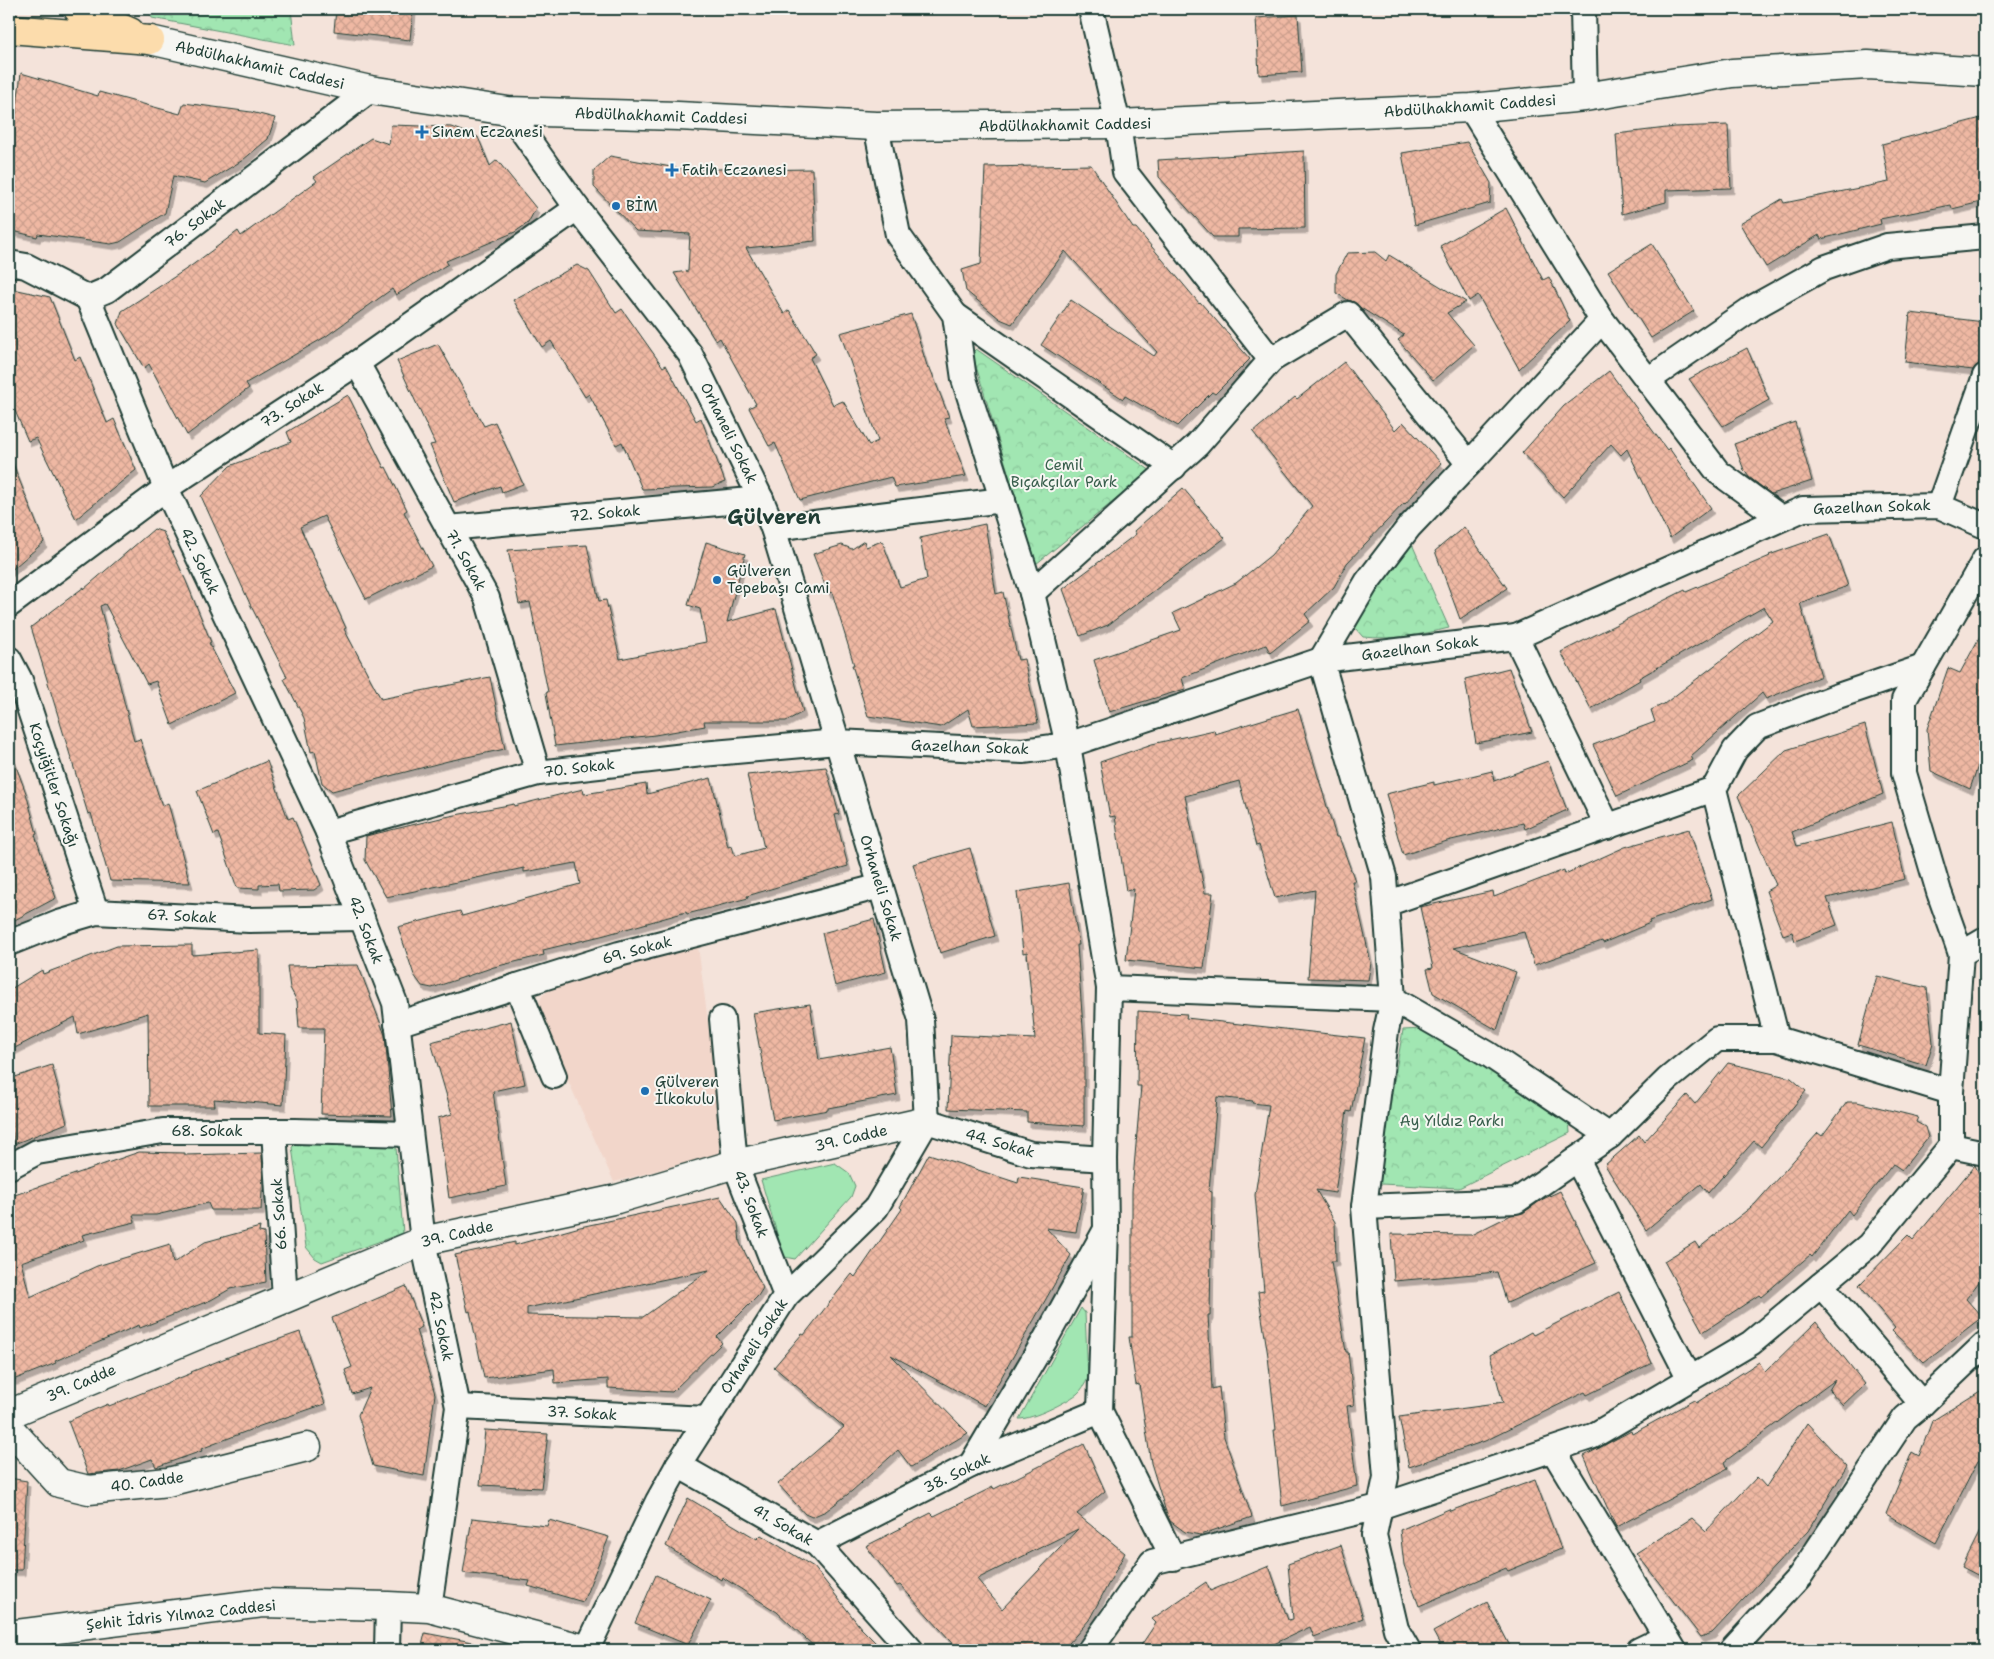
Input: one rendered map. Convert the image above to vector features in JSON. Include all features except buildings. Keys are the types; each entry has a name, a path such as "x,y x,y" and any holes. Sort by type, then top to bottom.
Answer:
{"main road":[{"path":"78,9 150,40"},
{"path":"114,9 116,13 150,40"},
{"path":"9,29 150,40"}],"street":[{"path":"1091,9 1118,124 1125,172 1271,360"},
{"path":"1583,9 1585,97"},
{"name":"Abdülhakhamit Caddesi","path":"150,40 370,90 508,111 678,116 876,126 1118,124 1471,108 1585,97 1732,73 1868,65 1985,72"},
{"name":"76. Sokak","path":"88,298 107,290 370,90"},
{"path":"1471,108 1602,320 1718,472 1781,518"},
{"name":"Orhaneli Sokak","path":"508,111 577,208 690,354 761,499 773,528 921,1020 928,1121 876,1208 786,1296 678,1465 658,1501 588,1650"},
{"path":"876,126 898,235 955,315 1174,466"},
{"name":"73. Sokak","path":"9,605 166,488 357,363 577,208"},
{"path":"1648,380 1754,307 1824,268 1887,246 1985,237"},
{"path":"9,263 26,266 88,298"},
{"name":"42. Sokak","path":"88,298 166,488 328,832 395,1003 423,1241 458,1407 429,1608"},
{"path":"1032,594 1197,445 1271,360 1348,314 1469,464"},
{"path":"955,315 964,379 1032,594 1068,745 1109,988 1105,1159 1106,1229 1100,1411 1173,1558"},
{"path":"1408,1650 1396,1629 1374,1535 1386,1477 1364,1208 1386,1032 1393,999 1384,877 1321,660 1366,582 1409,527 1602,320"},
{"name":"71. Sokak","path":"357,363 487,598 538,773"},
{"path":"1939,506 1985,376"},
{"name":"72. Sokak","path":"448,528 761,499"},
{"path":"773,528 1003,500"},
{"name":"Gazelhan Sokak","path":"838,742 1023,751 1068,745 1321,660 1516,637 1803,509 1939,506 1985,526"},
{"path":"1090,1650 1152,1562 1379,1507 1593,1436 1751,1343 1869,1245 1951,1146 1951,1092 1960,954 1939,892 1904,773 1904,700 1985,559"},
{"path":"1516,637 1608,827"},
{"name":"Koçyiğitler Sokağı","path":"9,659 20,680 96,912"},
{"path":"1386,904 1714,789 1735,750 1757,728 1835,697 1923,667"},
{"name":"70. Sokak","path":"328,832 538,773 702,754 838,742"},
{"path":"1714,789 1777,1039"},
{"name":"69. Sokak","path":"397,1024 619,954 881,886"},
{"name":"67. Sokak","path":"9,943 59,923 96,912 249,920 362,918"},
{"path":"1960,954 1985,940"},
{"path":"517,986 554,1076"},
{"path":"1109,988 1393,999 1488,1054 1610,1136"},
{"name":"43. Sokak","path":"722,1019 735,1164 786,1296"},
{"path":"1364,1208 1516,1201 1610,1136 1668,1079 1717,1039 1777,1039 1951,1092"},
{"name":"44. Sokak","path":"928,1121 1031,1154 1105,1159"},
{"name":"39. Cadde","path":"9,1414 423,1241 617,1198 735,1164 928,1121"},
{"name":"68. Sokak","path":"9,1167 37,1152 163,1131 410,1134"},
{"name":"66. Sokak","path":"274,1131 285,1298"},
{"path":"1951,1146 1985,1152"},
{"path":"1577,1159 1690,1379"},
{"path":"971,1465 1045,1340 1106,1229"},
{"path":"1821,1285 1922,1404"},
{"path":"1732,1650 1800,1576 1905,1418 1985,1344"},
{"name":"37. Sokak","path":"458,1407 707,1419"},
{"name":"38. Sokak","path":"818,1544 971,1465 1100,1411"},
{"name":"40. Cadde","path":"9,1428 59,1483 89,1490 168,1482 307,1447"},
{"path":"1553,1450 1670,1644 1639,1650"},
{"name":"41. Sokak","path":"678,1465 818,1544 911,1650"},
{"name":"Şehit İdris Yılmaz Caddesi","path":"9,1635 263,1603 388,1606 429,1608 588,1650"},
{"path":"387,1650 388,1606"}],"shaded area":[{"name":"Gülveren İlkokulu","path":"698,946 725,1152 614,1182 545,1030 538,1006 542,996 554,985 627,960"}],"green space":[{"path":"148,9 291,9 295,45 152,18"},
{"name":"Cemil Bıçakçılar Park","path":"976,349 1151,471 1036,564 972,353"},
{"path":"1412,544 1449,628 1406,636 1385,638 1363,637 1355,628 1363,604 1385,572"},
{"name":"Ay Yıldız Parkı","path":"1422,1029 1569,1119 1570,1133 1459,1188 1381,1184 1377,1178 1403,1030"},
{"path":"302,1140 396,1147 403,1233 322,1262 315,1258 306,1247 292,1147"},
{"path":"835,1163 849,1173 855,1186 851,1197 795,1259 784,1257 761,1180"},
{"path":"1081,1308 1085,1313 1088,1378 1085,1385 1077,1394 1065,1402 1032,1416 1019,1419"}],"place":[{"name":"Sinem Eczanesi","path":"422,132"},
{"name":"Fatih Eczanesi","path":"672,170"},
{"name":"BİM","path":"616,206"},
{"name":"Gülveren Tepebaşı Cami","path":"717,580"},
{"name":"Gülveren İlkokulu","path":"645,1091"}],"district":[{"name":"Gülveren","path":"774,517"}]}
